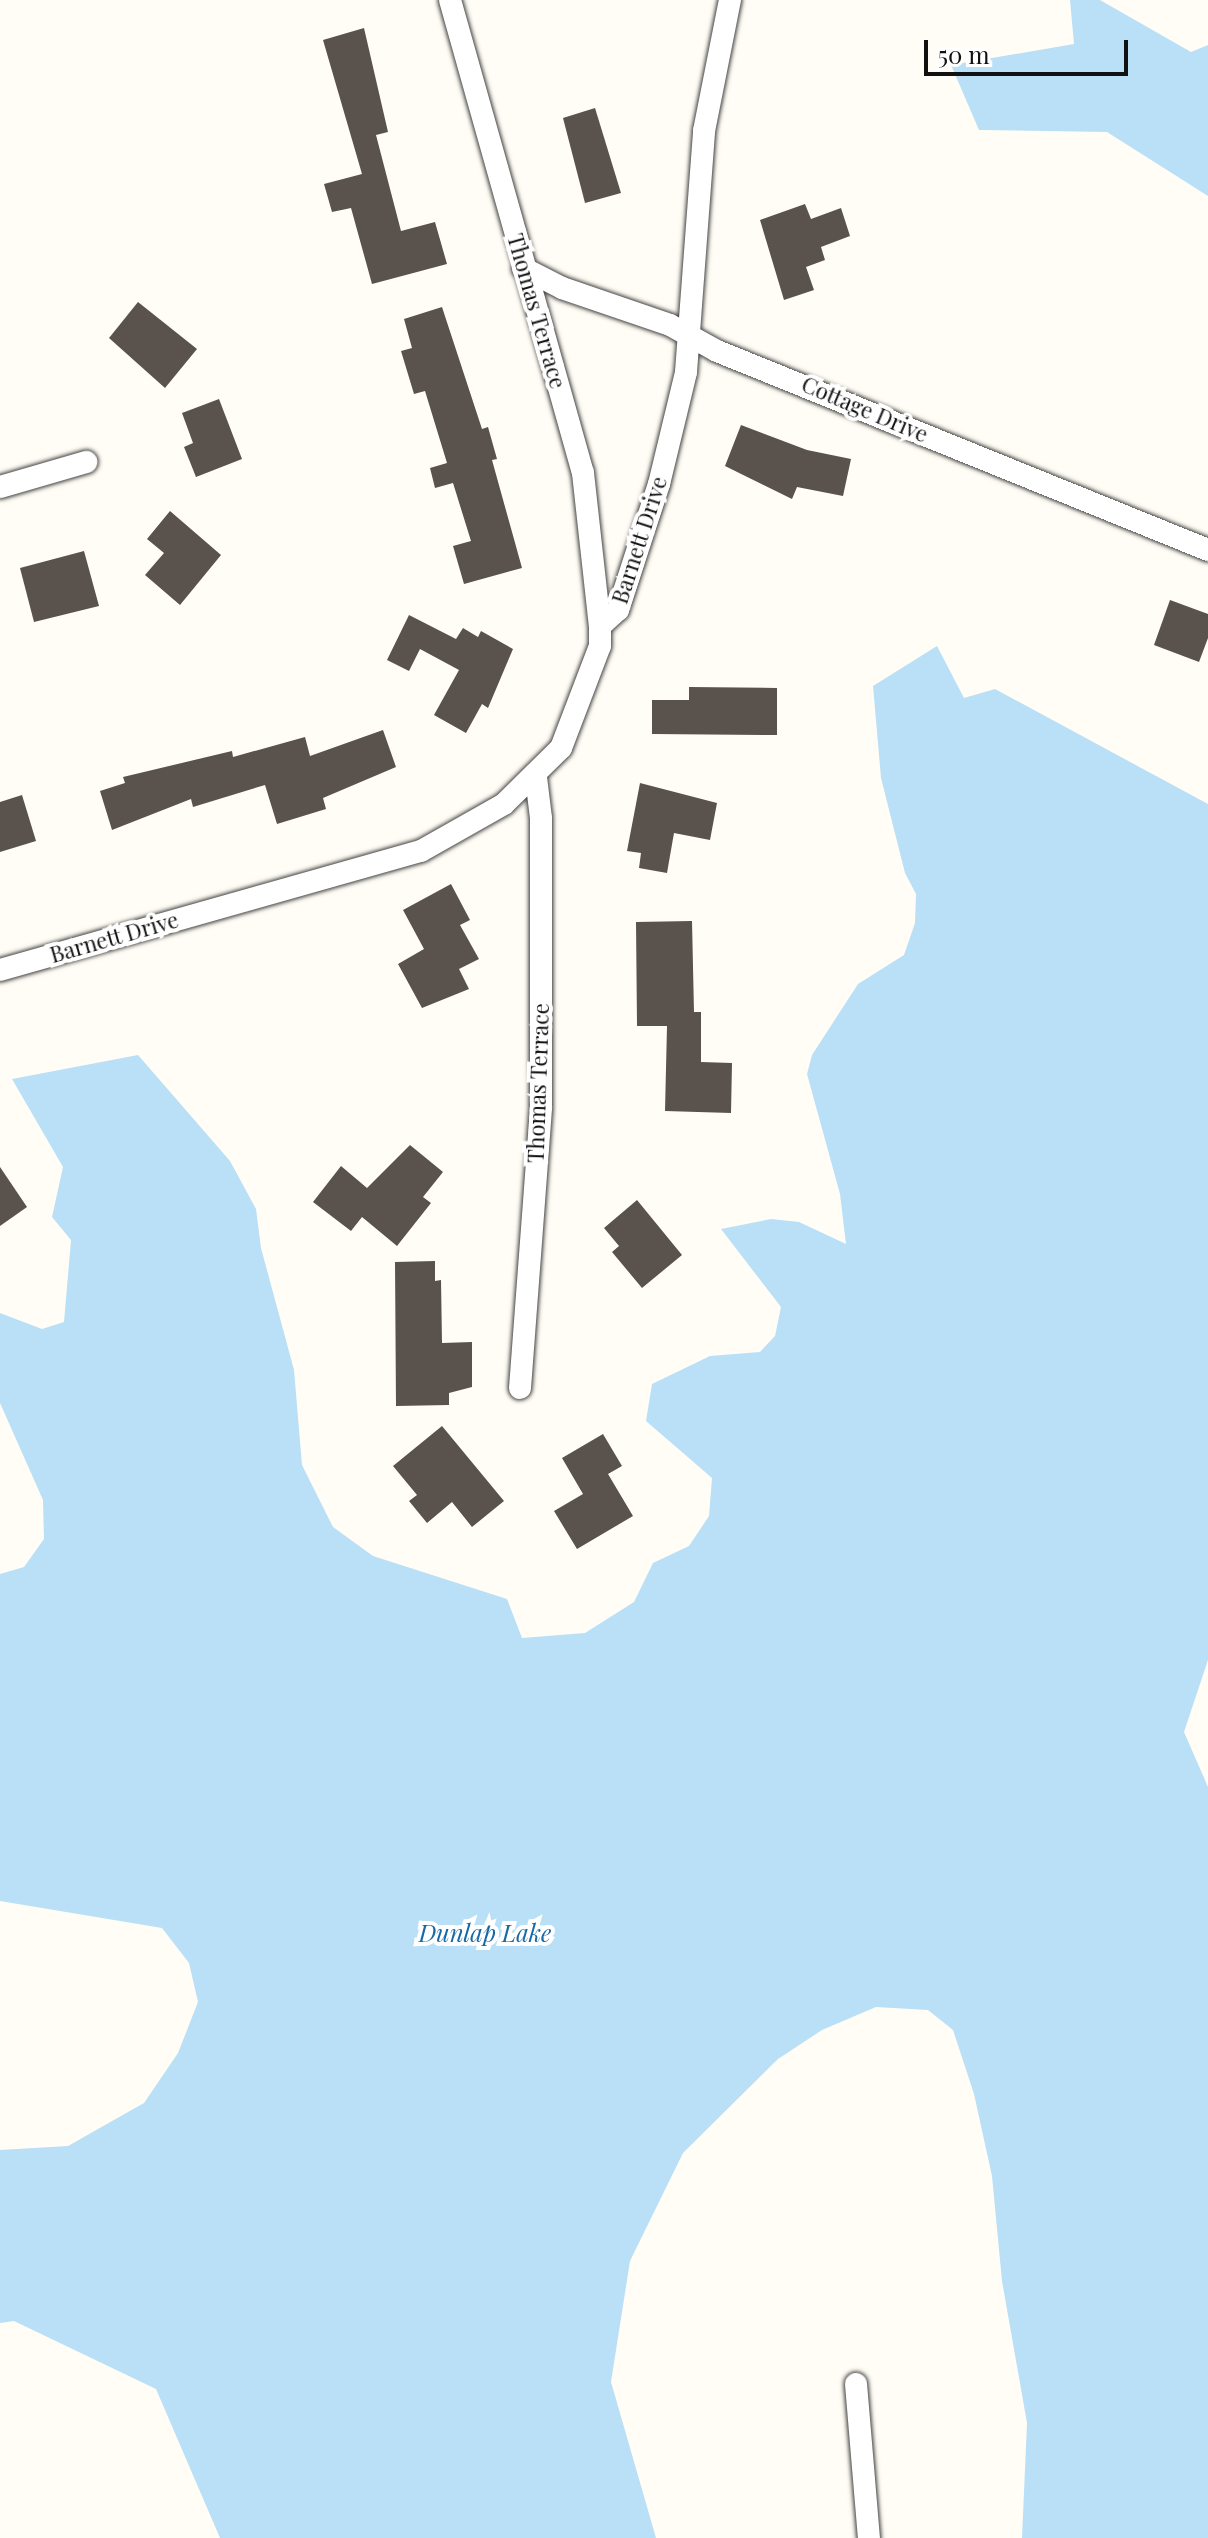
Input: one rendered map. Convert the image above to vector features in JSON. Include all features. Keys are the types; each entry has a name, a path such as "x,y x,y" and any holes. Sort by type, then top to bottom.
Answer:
{"street":[{"name":"Thomas Terrace","path":"450,0 583,473 600,626"},
{"name":"Barnett Drive","path":"0,970 421,851 467,829 536,777 561,748 600,646 600,626 618,610 659,484 686,372 704,131 730,0"},
{"name":"Cottage Drive","path":"523,268 562,288 687,335 1208,550"},
{"path":"0,487 86,462"},
{"name":"Thomas Terrace","path":"520,1388 541,1107 541,818 536,777"},
{"path":"856,2384 869,2538"}],"water":[{"path":"1070,0 1100,0 1191,52 1208,45 1208,196 1107,132 979,130 951,65 1074,44"},
{"name":"Dunlap Lake","path":"937,646 964,698 995,689 1208,804 1208,1660 1184,1732 1208,1787 1208,2538 1022,2538 1027,2423 1002,2281 992,2176 974,2094 953,2030 928,2010 876,2007 822,2030 778,2059 683,2153 630,2261 611,2382 656,2538 220,2538 156,2389 14,2321 0,2323 0,2150 68,2146 144,2103 178,2053 198,2002 189,1963 162,1928 0,1901 0,1574 24,1567 44,1539 43,1500 0,1403 0,1313 42,1329 64,1322 71,1240 52,1217 63,1167 12,1079 138,1055 230,1161 256,1209 261,1248 294,1370 302,1465 333,1527 373,1556 507,1599 522,1638 585,1633 634,1602 653,1563 689,1546 709,1516 712,1478 646,1421 652,1384 710,1356 760,1352 775,1336 781,1307 721,1229 771,1219 799,1222 846,1244 840,1194 807,1074 812,1055 858,984 904,955 915,923 916,894 905,873 881,778 873,686"}],"building":[{"path":"364,28 388,132 376,135 401,231 435,222 447,264 372,284 351,208 332,212 324,184 362,174 323,40"},
{"path":"595,108 621,193 585,203 563,118"},
{"path":"805,204 811,219 841,208 850,236 821,247 825,260 806,267 814,290 784,300 760,220"},
{"path":"138,302 197,349 165,388 109,338"},
{"path":"442,307 482,429 488,427 497,459 492,460 522,568 464,584 453,546 471,541 453,483 435,488 430,468 447,463 425,391 414,394 401,351 412,348 404,319"},
{"path":"219,399 242,459 196,477 184,447 193,443 182,413"},
{"path":"741,425 807,450 851,459 843,496 797,487 792,499 725,466"},
{"path":"170,511 221,555 180,605 145,575 164,553 147,539"},
{"path":"84,551 99,606 34,622 20,568"},
{"path":"1170,600 1208,614 1208,638 1199,662 1154,645"},
{"path":"409,615 456,639 463,628 478,637 481,631 513,649 488,708 482,704 466,733 434,715 459,670 420,649 409,671 387,660"},
{"path":"689,687 777,688 777,735 652,734 652,700 689,700"},
{"path":"383,730 396,767 323,798 326,809 277,824 265,785 193,807 191,799 112,830 100,791 125,783 123,777 232,751 233,757 305,737 310,756"},
{"path":"640,783 717,803 710,840 674,833 667,873 639,868 641,853 627,851"},
{"path":"22,795 36,841 0,852 0,802"},
{"path":"451,884 470,920 460,925 479,959 459,969 469,989 422,1008 398,964 424,949 403,910"},
{"path":"692,921 694,1012 701,1012 701,1062 732,1063 731,1113 665,1111 667,1026 637,1026 636,922"},
{"path":"410,1145 443,1172 423,1197 431,1203 397,1246 362,1217 351,1231 313,1202 341,1166 367,1188"},
{"path":"0,1167 27,1207 0,1226"},
{"path":"637,1200 682,1255 642,1288 612,1252 619,1246 604,1228"},
{"path":"435,1261 435,1281 441,1280 442,1343 472,1342 472,1387 449,1393 449,1405 396,1406 395,1262"},
{"path":"442,1426 504,1501 472,1527 452,1502 427,1523 409,1501 417,1495 393,1466"},
{"path":"603,1434 622,1466 608,1474 633,1516 577,1549 554,1511 583,1494 562,1458"}]}
